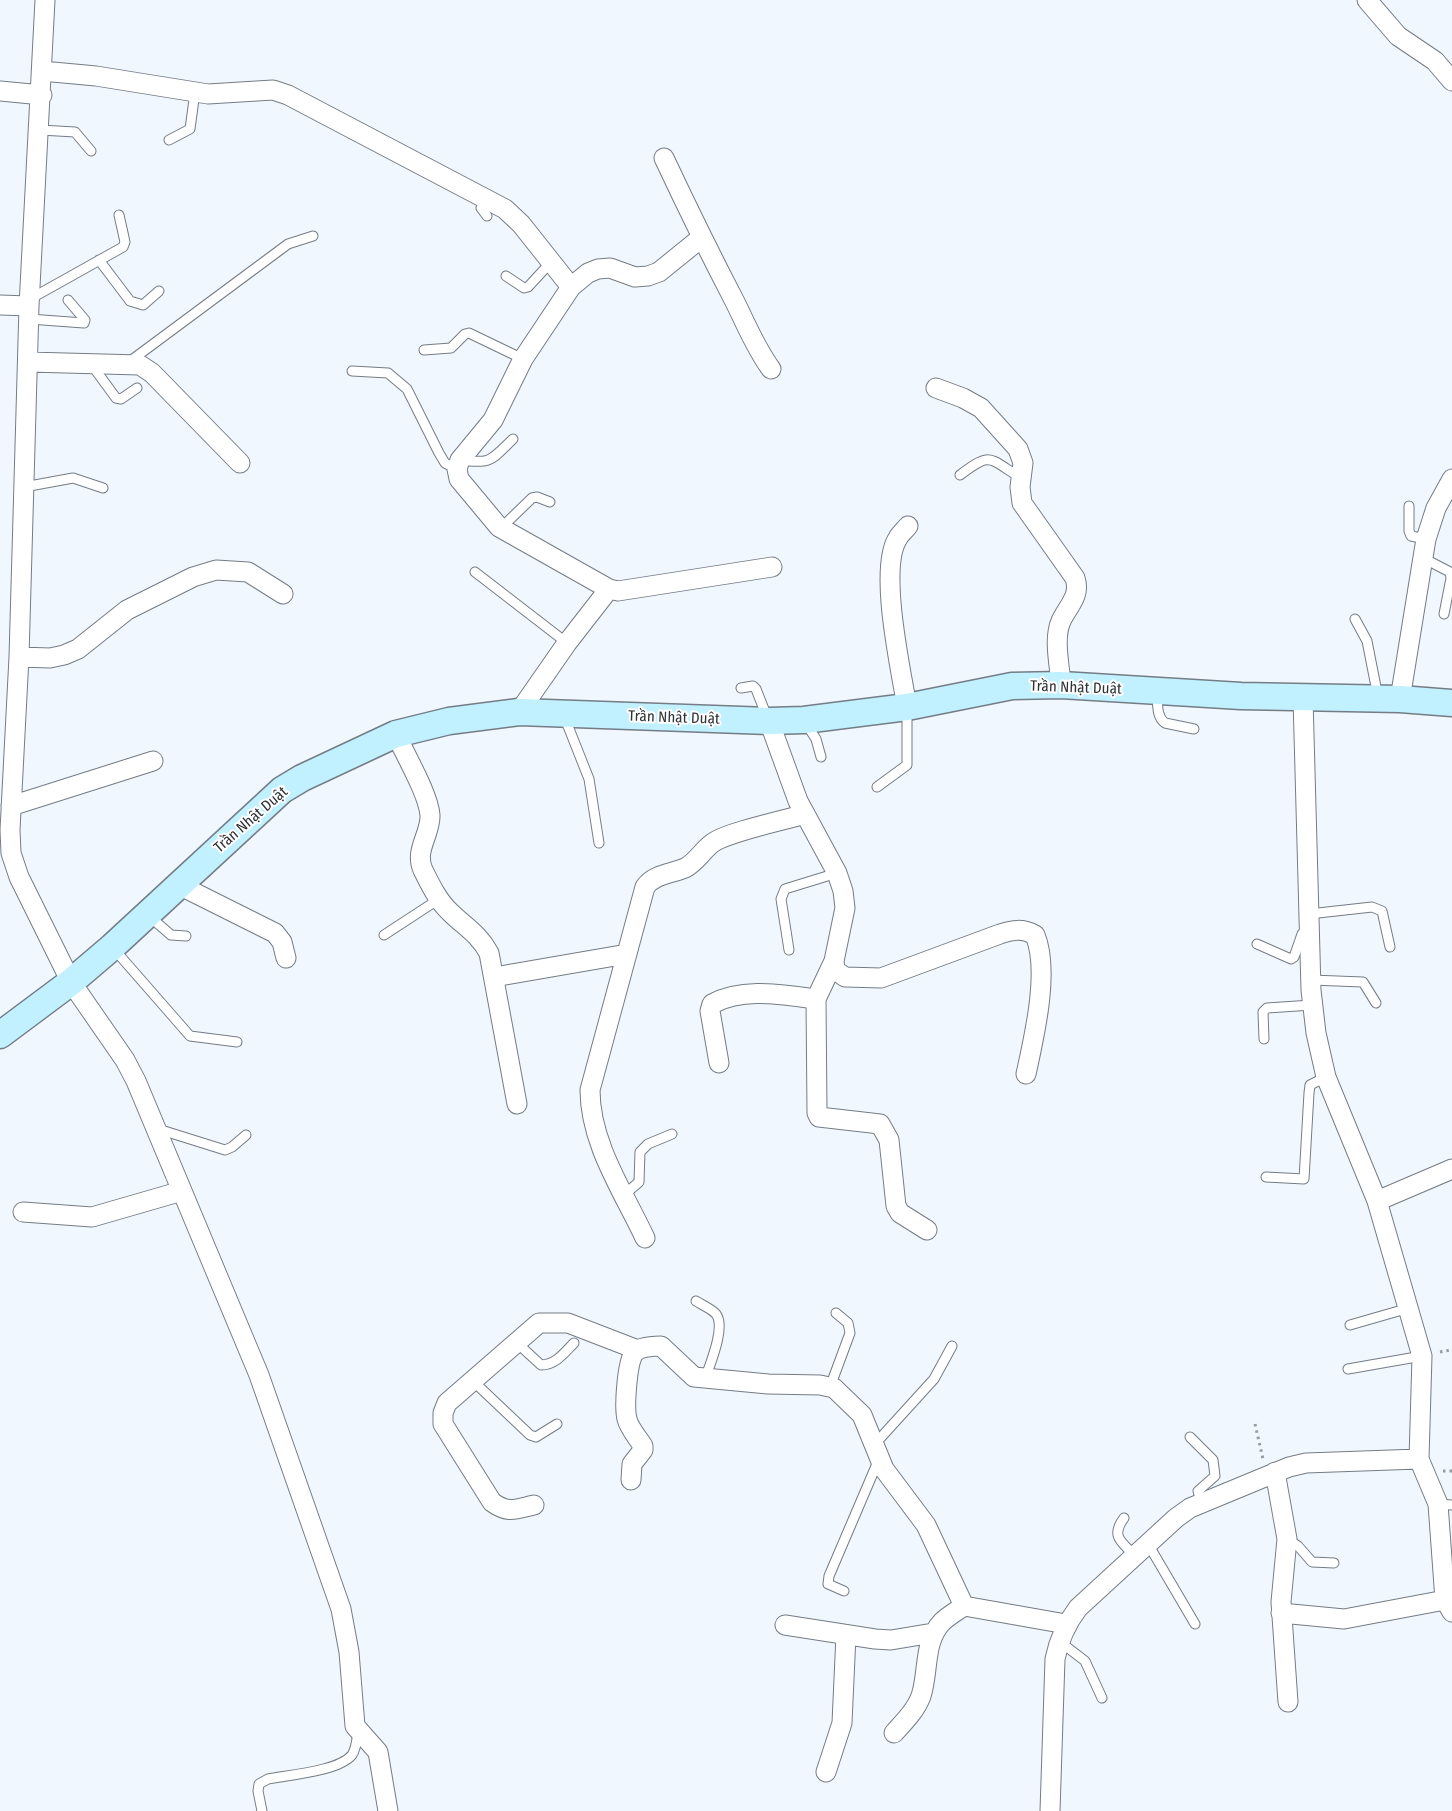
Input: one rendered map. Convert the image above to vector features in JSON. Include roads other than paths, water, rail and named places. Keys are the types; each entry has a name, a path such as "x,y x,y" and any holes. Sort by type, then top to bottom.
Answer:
{"main road":[{"name":"Trần Nhật Duật","path":"0,1035 71,982 112,947 282,790 302,778 396,734 449,721 519,712 769,721 804,720 907,707 1012,686 1062,685 1303,698 1452,703"}],"street":[{"path":"45,0 42,95 29,308 19,657 11,806 12,853 19,877 71,982 125,1060 157,1129 259,1375 341,1609 349,1652 353,1718 358,1732 378,1752 388,1811"},
{"path":"1367,0 1398,36 1435,61 1452,81"},
{"path":"42,71 96,76 195,92 223,94 272,90 288,95 487,207 505,209 521,224 570,286"},
{"path":"0,91 42,95"},
{"path":"664,158 701,238 736,303 752,342 771,369"},
{"path":"701,238 659,272 648,276 635,277 610,268 598,269 588,273 570,286 523,359 493,420 458,465 459,479 501,528 609,589 618,591 772,568"},
{"path":"0,305 29,308"},
{"path":"28,362 127,363 140,365 152,373 240,463"},
{"path":"936,388 964,398 982,408 1018,449 1023,464 1021,478 1022,503 1075,578 1078,587 1077,595 1058,631 1062,685"},
{"path":"1390,700 1426,539 1436,508 1452,479"},
{"path":"907,707 890,590 894,547 897,539 908,526"},
{"path":"19,657 50,658 78,649 127,610 193,577 216,570 248,572 284,594"},
{"path":"519,712 567,643 609,589"},
{"path":"1281,1613 1344,1619 1449,1606 1445,1504 1419,1459 1422,1356 1376,1201 1326,1077 1316,1033 1311,980 1303,698"},
{"path":"769,721 798,801 837,873 843,891 844,908 834,961 816,999 817,1114 819,1117 880,1124 889,1140 896,1206 900,1213 927,1230"},
{"path":"396,734 428,804 430,825 421,850 420,861 439,899 450,913 481,938 489,953 517,1104"},
{"path":"11,806 153,761"},
{"path":"645,1238 594,1132 590,1112 590,1090 645,887 649,881 686,867 719,840 805,814"},
{"path":"179,884 275,933 282,942 286,958"},
{"path":"834,961 835,970 845,977 881,978 1000,934 1015,930 1026,930 1034,935 1040,955 1039,1008 1026,1074"},
{"path":"494,978 627,954"},
{"path":"719,1064 710,1011 712,1004 720,999 764,993 816,999"},
{"path":"1376,1201 1452,1169"},
{"path":"23,1212 92,1217 182,1191"},
{"path":"534,1505 512,1510 502,1510 492,1502 443,1424 443,1413 447,1403 539,1322 568,1323 638,1350 661,1346 694,1377 705,1380 830,1387 862,1415 877,1452 926,1525 964,1606"},
{"path":"631,1480 632,1464 643,1450 643,1446 627,1421 626,1407 630,1372 634,1354 638,1350"},
{"path":"1050,1811 1056,1659 1063,1632 1078,1608 1176,1518 1201,1503 1272,1474 1306,1463 1419,1459"},
{"path":"1272,1474 1287,1539 1281,1613 1288,1702"},
{"path":"964,1606 1063,1632"},
{"path":"894,1733 917,1705 922,1694 929,1645 934,1633 942,1622 964,1606"},
{"path":"784,1626 891,1640 934,1633"},
{"path":"826,1772 843,1716 846,1635"}],"lane":[{"path":"168,140 190,129 195,92"},
{"path":"40,130 75,132 91,151"},
{"path":"29,308 99,260 123,246 125,242 119,214"},
{"path":"127,363 288,244 313,236"},
{"path":"99,260 130,301 143,305 159,291"},
{"path":"506,276 524,288 528,287 551,262"},
{"path":"29,308 84,323 85,320 68,300"},
{"path":"424,350 451,348 465,334 469,333 523,359"},
{"path":"90,363 116,398 122,399 137,388"},
{"path":"352,371 388,373 407,389 445,463 458,465 490,461 512,439"},
{"path":"960,475 981,459 990,458 1021,478"},
{"path":"24,487 72,478 103,488"},
{"path":"501,528 532,498 537,496 550,502"},
{"path":"1409,506 1408,531 1411,536 1426,539"},
{"path":"1423,558 1450,572 1451,578 1444,614"},
{"path":"476,572 567,643"},
{"path":"1355,619 1367,642 1390,700"},
{"path":"740,688 753,686 756,689 769,721"},
{"path":"1157,691 1158,714 1161,720 1165,723 1194,729"},
{"path":"876,787 907,766 907,707"},
{"path":"563,714 589,778 599,843"},
{"path":"804,720 816,739 820,756"},
{"path":"789,950 781,899 782,894 786,890 837,873"},
{"path":"384,935 439,899"},
{"path":"1257,944 1291,959 1294,957 1309,919 1372,907 1382,911 1390,947"},
{"path":"147,914 171,935 186,936"},
{"path":"112,947 190,1036 237,1042"},
{"path":"1311,980 1362,982 1376,1003"},
{"path":"1264,1039 1263,1012 1267,1008 1312,1005"},
{"path":"1266,1177 1304,1179 1308,1092 1310,1085 1326,1077"},
{"path":"157,1129 219,1150 232,1147 246,1135"},
{"path":"624,1194 639,1182 640,1152 648,1144 672,1134"},
{"path":"696,1301 716,1314 719,1321 720,1330 705,1380"},
{"path":"1350,1325 1408,1308"},
{"path":"830,1387 850,1333 848,1323 836,1313"},
{"path":"516,1342 541,1365 555,1362 574,1343"},
{"path":"844,1592 828,1584 829,1576 877,1452 934,1379 952,1346"},
{"path":"1348,1369 1422,1356"},
{"path":"472,1380 530,1435 536,1437 557,1424"},
{"path":"1190,1437 1213,1460 1215,1476 1198,1491 1201,1503"},
{"path":"1124,1518 1116,1528 1117,1536 1141,1550 1195,1624"},
{"path":"1287,1539 1298,1546 1312,1562 1334,1563"},
{"path":"1063,1632 1085,1661 1102,1698"},
{"path":"262,1811 258,1791 259,1784 268,1779 346,1761 354,1753 358,1732"}]}
